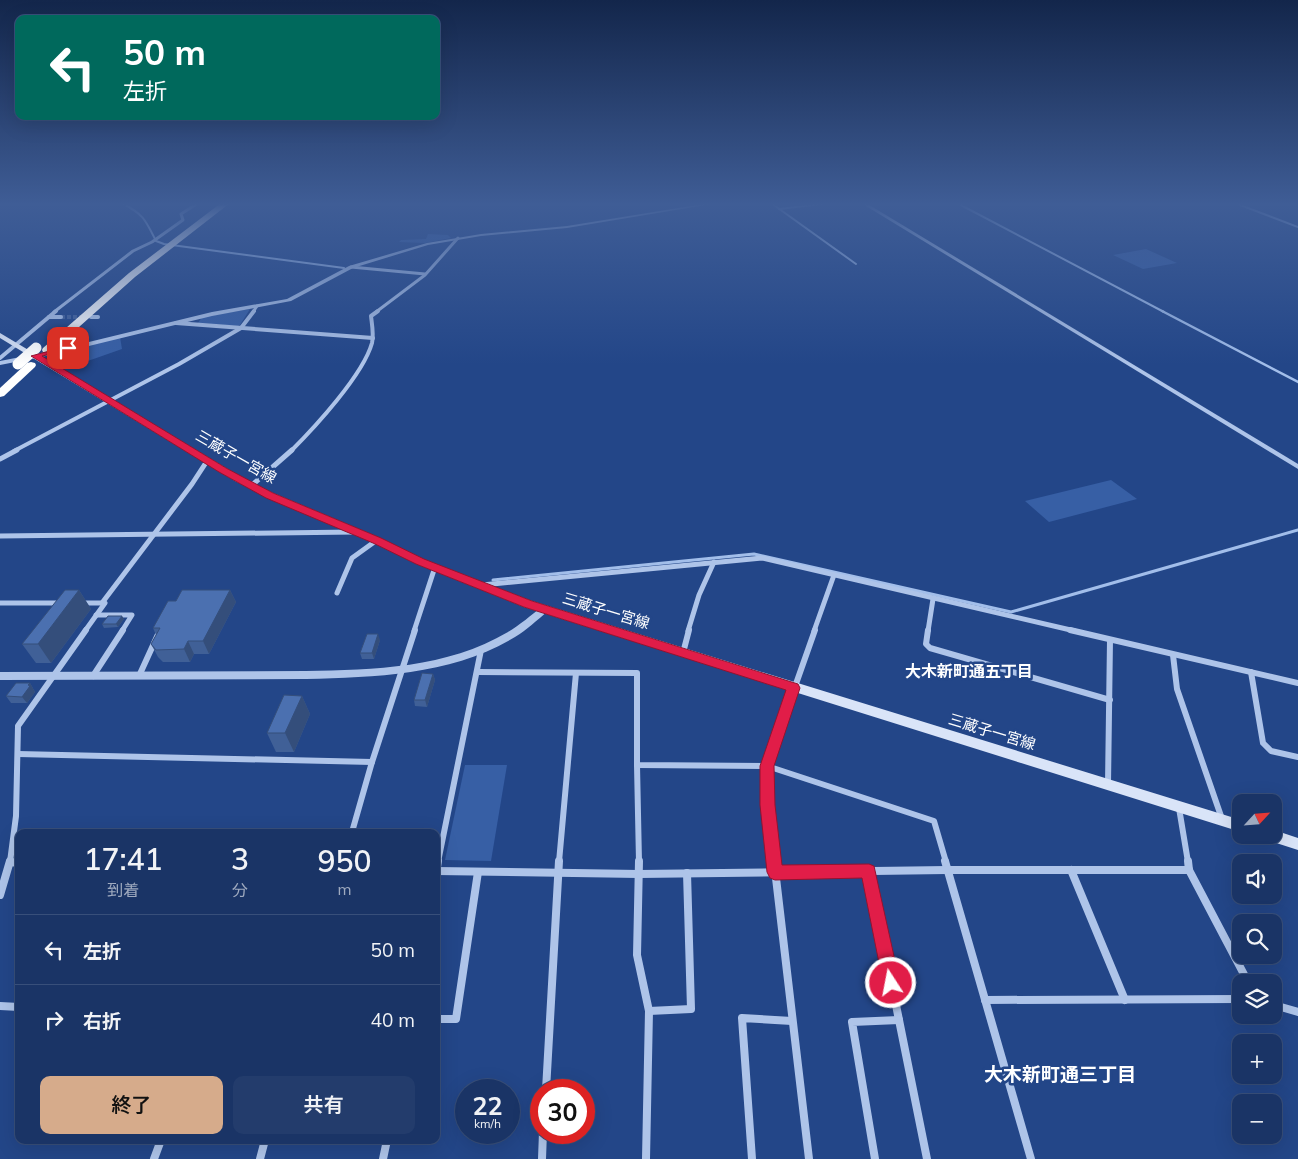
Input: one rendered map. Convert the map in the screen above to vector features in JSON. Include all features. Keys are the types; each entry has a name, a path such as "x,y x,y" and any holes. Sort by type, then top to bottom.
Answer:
{"highway":[{"path":"0,394 37,354 151,257"},
{"path":"0,381 18,364 37,354"}],"main road":[{"name":"三蔵子一宮線","path":"0,335 15,345 37,354 109,402 251,486 480,585 545,609 683,653 1232,823"},
{"path":"1282,839 1298,844"}],"street":[{"path":"0,358 48,317 125,257"},
{"path":"0,363 171,323 296,297 351,267 384,257"},
{"path":"251,486 298,444 354,377 371,346 373,338 371,316 425,274 441,257"},
{"path":"952,257 1298,467"},
{"path":"351,267 425,274"},
{"path":"0,459 109,402 242,328 257,306"},
{"path":"91,317 98,316"},
{"path":"48,317 61,317"},
{"path":"171,323 373,338"},
{"path":"102,603 192,484 207,461"},
{"path":"0,536 357,532"},
{"path":"337,593 352,558 377,540"},
{"path":"480,585 762,558 1298,683"},
{"path":"683,653 695,605 704,579 714,562"},
{"path":"353,829 372,762 435,567"},
{"path":"809,1159 767,805 767,766 834,575"},
{"path":"933,598 926,644 930,648 1110,700"},
{"path":"0,603 102,603"},
{"path":"0,895 10,862 16,816 18,726 105,603 102,603"},
{"path":"0,676 139,676 401,670 439,664 481,650 534,620 545,609"},
{"path":"93,676 132,615 96,615"},
{"path":"139,676 154,637 163,623"},
{"path":"1108,785 1110,640"},
{"path":"440,853 481,650"},
{"path":"1174,655 1177,689 1222,820"},
{"path":"478,672 636,673 639,874 637,956 649,1011 646,1159"},
{"path":"1251,672 1264,743 1271,751 1298,757"},
{"path":"547,1079 558,872 576,673"},
{"path":"18,754 372,762"},
{"path":"636,765 767,766 934,821 1031,1159"},
{"path":"1179,807 1189,870 1244,974"},
{"path":"10,862 15,863"},
{"path":"440,872 639,874 947,870 1189,870"},
{"path":"1071,870 1124,1000"},
{"path":"869,871 927,1159"},
{"path":"440,1019 456,1019 478,872"},
{"path":"649,1011 691,1009 687,873"},
{"path":"985,1000 1232,999"},
{"path":"0,1006 15,1007"},
{"path":"1282,1007 1298,1012"},
{"path":"752,1159 742,1018 792,1020"},
{"path":"874,1159 852,1022 899,1020"},
{"path":"154,1159 160,1144"},
{"path":"260,1159 264,1144"},
{"path":"383,1159 386,1144"},
{"path":"542,1159 543,1144"}],"shaded area":[{"path":"1117,257 1164,257 1177,263 1143,269"},
{"path":"250,309 238,326 198,323 202,317"},
{"path":"120,337 122,349 65,369 55,364 69,350"},
{"path":"1111,480 1137,499 1049,522 1025,501"},
{"path":"465,765 507,765 491,861 445,860"}],"building":[{"path":"65,590 79,590 38,644 22,644"},
{"path":"182,590 230,590 203,641 188,641 184,649 156,650 151,644 160,628 153,628 168,601 176,601"},
{"path":"108,616 122,616 116,624 102,624"},
{"path":"367,634 378,634 372,653 360,653"},
{"path":"422,673 433,674 425,700 414,700"},
{"path":"16,683 30,683 28,685 30,686 22,697 6,696"},
{"path":"284,695 302,696 285,733 267,733"}],"waterway":[{"path":"262,257 344,268"},
{"path":"846,257 856,264"},
{"path":"1060,257 1164,312"},
{"path":"1162,311 1298,382"},
{"path":"493,580 754,554 1011,612 1298,530"}],"tunnel":[{"path":"61,317 86,317"}],"district":[{"name":"大木新町通五丁目","path":"969,671"},
{"name":"大木新町通三丁目","path":"1060,1074"}],"route":[{"path":"68,348 34,356 238,479 270,496 377,540 420,562 528,604 794,688 767,766 767,805 775,872 869,871 891,983"}]}
